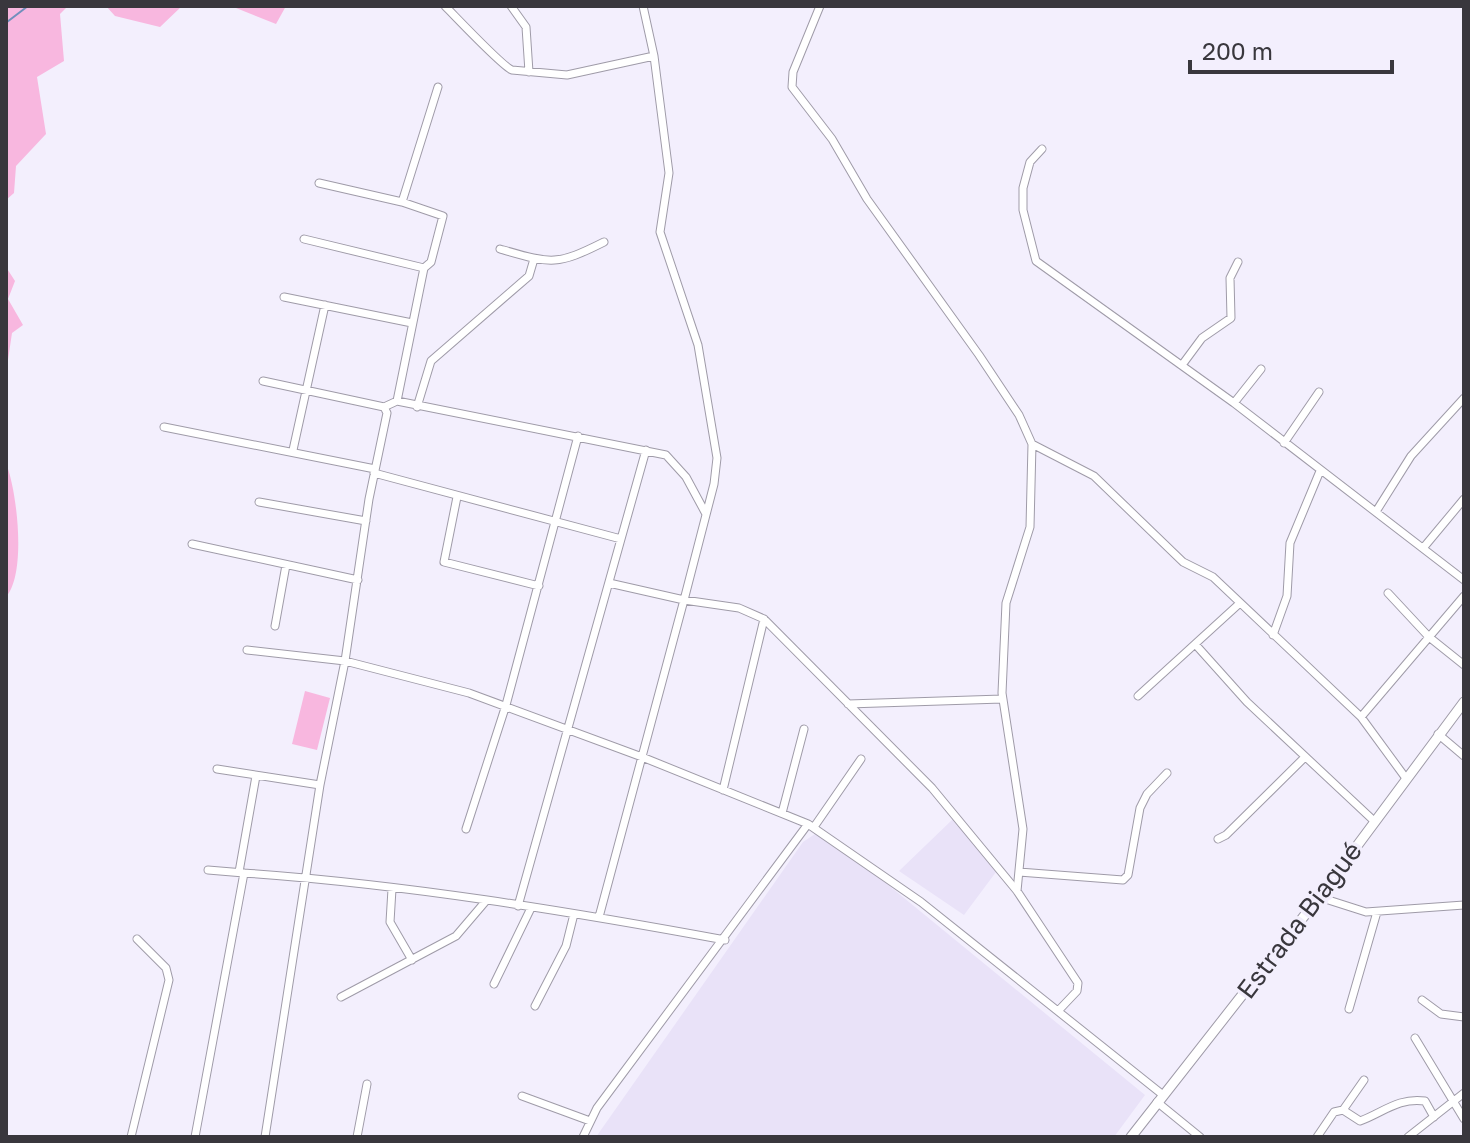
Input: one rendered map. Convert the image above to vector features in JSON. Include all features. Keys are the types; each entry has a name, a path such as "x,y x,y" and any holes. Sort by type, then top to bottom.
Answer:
{"main road":[{"name":"Estrada Biagué","path":"1131,1137 1319,897 1373,820 1464,702"}],"street":[{"path":"511,6 526,27 529,72"},
{"path":"599,917 716,474 717,439 695,335 660,232 669,182 654,56 643,6"},
{"path":"820,6 793,72 792,87 832,139 867,199 979,355 1019,415 1032,444 1030,527 1006,603 1002,699 1022,816 1017,891"},
{"path":"449,7 495,53 504,67 567,75 654,56"},
{"path":"402,202 438,87"},
{"path":"1042,149 1030,162 1023,188 1023,210 1036,261 1234,403 1320,471 1377,510 1464,580"},
{"path":"319,183 402,202 443,216 431,262 424,268 397,401"},
{"path":"304,239 424,268"},
{"path":"500,249 534,259 569,260 604,242"},
{"path":"417,407 431,361 529,276 534,259"},
{"path":"1182,365 1202,338 1231,318 1230,278 1238,262"},
{"path":"284,297 412,323"},
{"path":"293,450 325,305"},
{"path":"1234,403 1261,369"},
{"path":"263,381 384,407 397,401 666,455 676,462 706,514"},
{"path":"1284,443 1319,392"},
{"path":"1377,510 1411,456 1464,398"},
{"path":"265,1137 320,785 345,661 375,471 387,419 384,407"},
{"path":"164,427 293,450 375,471 457,497 621,539"},
{"path":"466,829 506,705 578,436"},
{"path":"1032,444 1094,476 1183,562 1213,577 1361,717 1405,777"},
{"path":"518,906 646,450"},
{"path":"1273,635 1287,596 1290,543 1320,471"},
{"path":"457,497 444,562 539,586"},
{"path":"1424,547 1464,499"},
{"path":"259,502 366,521"},
{"path":"192,544 358,580"},
{"path":"275,626 286,565"},
{"path":"609,583 684,600 739,608 764,619 932,788 1017,891 1078,983 1077,991 1059,1010"},
{"path":"1388,593 1429,637 1464,665"},
{"path":"1361,717 1464,596"},
{"path":"1138,696 1240,603"},
{"path":"723,790 764,619"},
{"path":"1195,644 1247,702 1373,820"},
{"path":"247,650 345,661 506,705 811,825 921,902 1059,1010 1200,1137"},
{"path":"847,704 1002,699"},
{"path":"782,813 804,729"},
{"path":"1438,734 1464,756"},
{"path":"1218,839 1226,835 1305,757"},
{"path":"583,1137 590,1121 861,759"},
{"path":"217,769 320,785"},
{"path":"1019,872 1123,880 1128,875 1143,800 1167,773"},
{"path":"195,1137 256,776"},
{"path":"208,870 305,877 599,917 725,940"},
{"path":"392,889 390,922 412,960"},
{"path":"1319,897 1358,910 1377,912 1464,905"},
{"path":"341,997 461,932 485,902"},
{"path":"494,984 531,908"},
{"path":"1349,1009 1377,912"},
{"path":"535,1006 566,946 574,914"},
{"path":"131,1137 169,980 166,968 137,939"},
{"path":"1422,1000 1441,1014 1464,1017"},
{"path":"1415,1038 1464,1119"},
{"path":"1317,1137 1334,1112 1343,1110 1364,1080"},
{"path":"357,1137 367,1084"},
{"path":"1408,1137 1464,1093"},
{"path":"522,1096 590,1121"},
{"path":"1343,1110 1360,1121 1390,1104 1418,1100 1425,1101 1434,1117"}],"shaded area":[{"path":"6,6 68,6 60,14 64,61 37,77 46,134 16,166 14,193 6,200"},
{"path":"106,6 182,6 160,27 115,16"},
{"path":"231,6 286,6 276,24"},
{"path":"6,267 15,281 8,299 23,325 12,333 6,373"},
{"path":"6,463 14,492 18,551 12,586 6,597"},
{"path":"305,691 330,698 317,750 292,744"},
{"path":"953,819 996,872 964,915 899,871"},
{"path":"821,830 1145,1095 1114,1137 596,1137 803,842"}],"waterway":[{"path":"6,31 7,22 28,6"}]}
